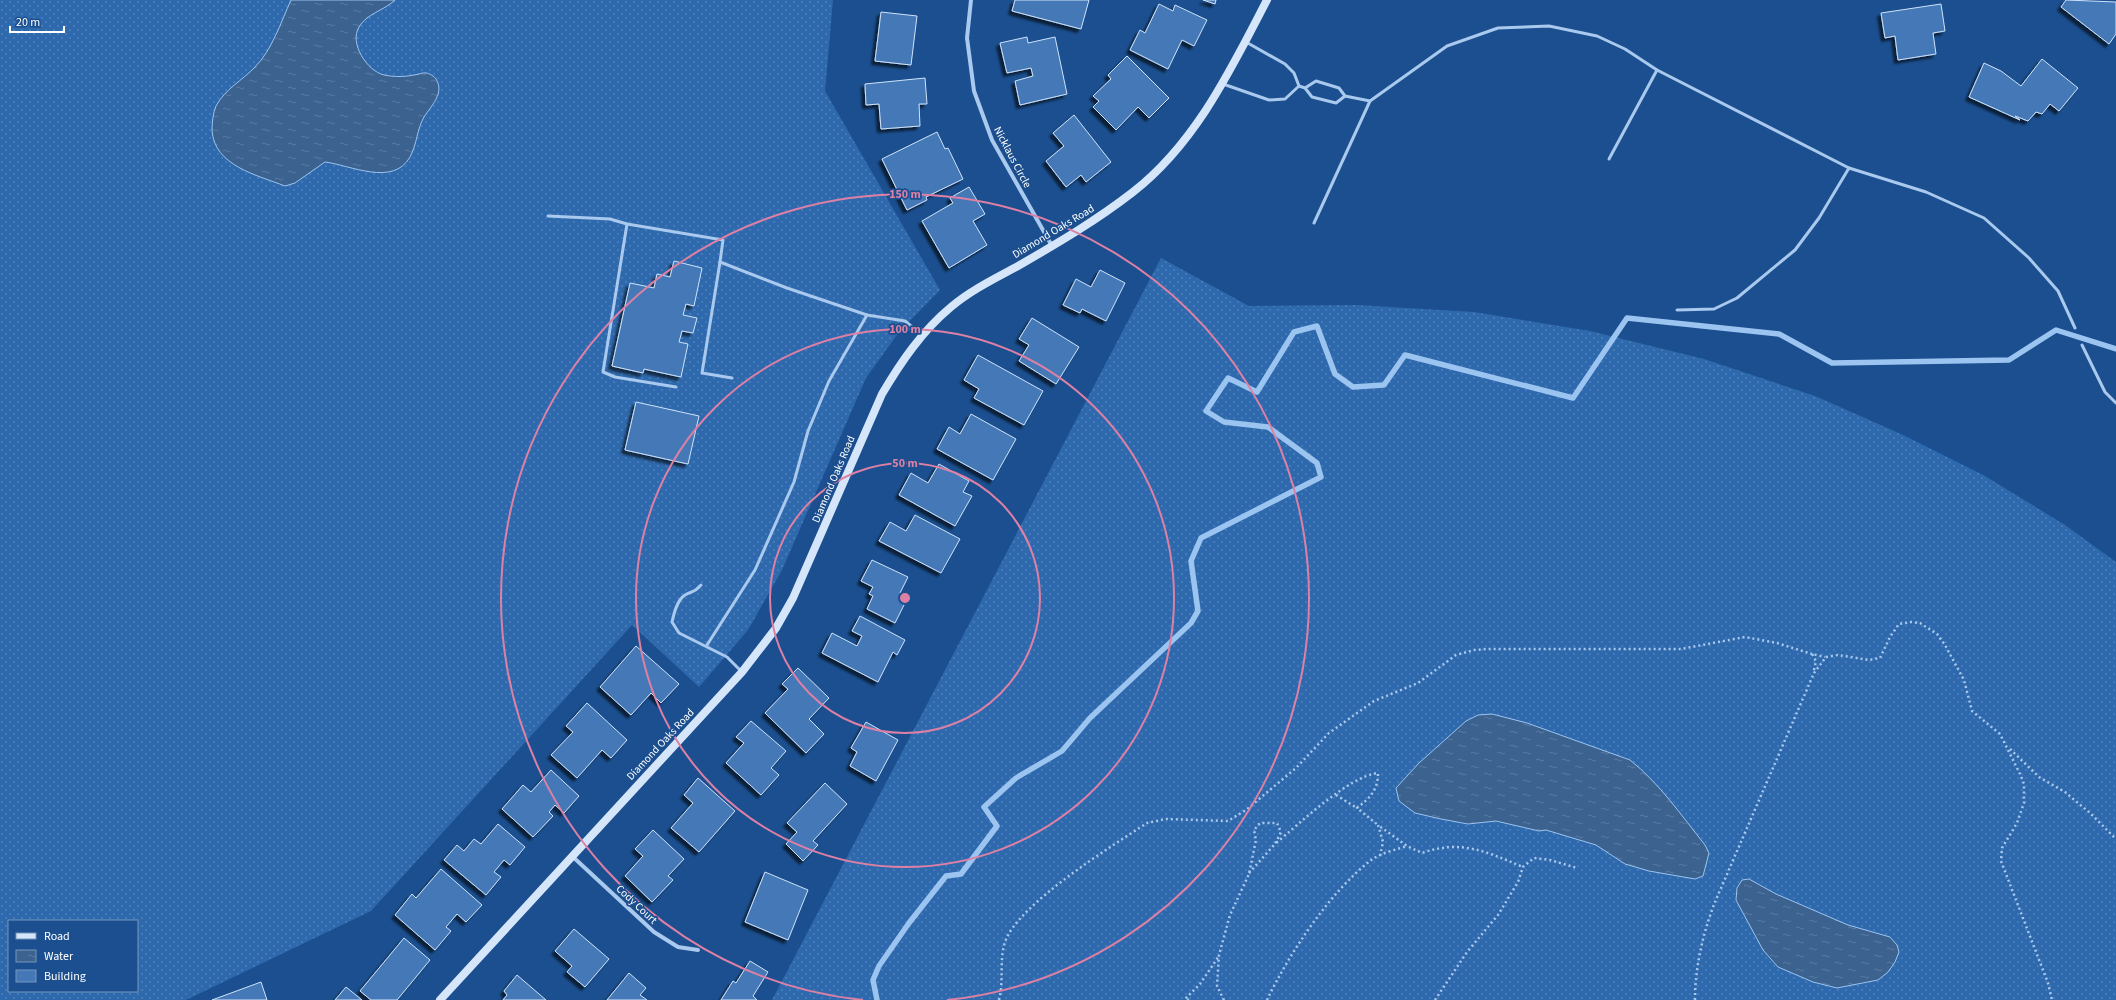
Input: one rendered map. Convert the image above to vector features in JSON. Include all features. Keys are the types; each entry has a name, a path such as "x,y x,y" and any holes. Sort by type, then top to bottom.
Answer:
{"street":[{"name":"Nicklaus Circle","path":"971,0 967,38 974,91 992,140 1052,246"},
{"name":"Diamond Oaks Road","path":"440,1000 742,672 776,628 793,598 872,414 895,371 922,335 952,306 972,292 1052,246 1100,216 1134,191 1166,161 1196,124 1223,84 1267,0"},
{"name":"Cody Court","path":"572,856 654,932 678,947 698,950"}],"lane":[{"path":"1314,223 1370,101 1447,46 1498,28 1549,26 1597,36 1625,49 1657,70 1849,168 1926,192 1984,218 2029,258 2058,291 2075,328"},
{"path":"1245,42 1285,64 1294,73 1299,86"},
{"path":"1609,159 1657,70"},
{"path":"1305,88 1316,81 1339,88 1345,96 1370,101"},
{"path":"1223,84 1269,100 1285,99 1299,86"},
{"path":"1299,86 1305,88 1312,98 1336,103 1345,96"},
{"path":"1677,310 1714,309 1737,298 1795,250 1819,218 1849,168"},
{"path":"548,216 610,219 627,224 723,240 702,373 732,378"},
{"path":"627,224 603,372 615,377 676,387"},
{"path":"720,262 787,288 867,314 905,321 922,335"},
{"path":"706,645 755,570 794,482 808,431 829,381 867,314"},
{"path":"2082,345 2105,392 2116,403"},
{"path":"700,585 694,593 684,596 674,609 672,622 679,633 706,645 727,657 742,672"}],"path":[{"path":"999,1000 1002,981 1003,954 1011,930 1041,899 1092,857 1147,823 1156,820 1177,819 1228,821 1246,810 1296,768 1329,733 1374,701 1418,683 1456,655 1474,650 1487,649 1681,649 1745,637 1777,643 1826,657 1838,655 1868,660 1880,658 1899,624 1911,622 1920,623 1937,634 1945,645 1964,680 1974,715 2000,734 2024,784 2021,813 2017,823 2002,848 2001,861 2048,983 2052,1000"},
{"path":"1694,1000 1696,972 1707,922 1814,673 1816,662 1812,654"},
{"path":"1814,673 1826,657"},
{"path":"2008,748 2039,777 2065,792 2090,813 2116,839"},
{"path":"1249,874 1275,844 1336,795 1367,774 1378,773 1378,785 1367,800 1357,808"},
{"path":"1336,795 1357,808 1407,846 1422,853 1434,848 1454,845 1486,851 1523,867"},
{"path":"1224,1000 1217,986 1219,956 1230,915 1249,874 1256,840 1254,830 1260,823 1277,823 1281,832 1275,844"},
{"path":"1378,825 1383,842 1380,856"},
{"path":"1267,1000 1281,973 1302,940 1332,898 1370,861 1407,846"},
{"path":"1435,1000 1467,952 1498,915 1518,882 1523,867 1534,858 1550,860 1577,868"},
{"path":"1189,1000 1185,999 1200,984 1219,956"}],"shaded area":[{"path":"0,0 833,0 825,91 940,290 899,332 866,378 782,570 748,630 699,687 632,625 371,911 186,1000 0,1000"},
{"path":"1161,258 1249,306 1357,305 1474,312 1590,331 1704,359 1815,396 1901,434 1985,476 2065,525 2116,562 2116,1000 772,1000"}],"water":[{"path":"291,0 395,0 371,15 362,23 357,33 356,41 361,56 378,72 384,75 392,76 410,76 427,73 435,78 438,84 439,89 436,99 424,117 410,157 402,166 393,171 382,173 358,170 325,162 295,183 285,186 250,173 229,161 220,152 215,142 212,130 216,106 224,95 261,60 276,35"},
{"path":"1492,714 1527,723 1630,760 1660,789 1705,845 1709,853 1703,876 1695,879 1649,871 1625,864 1596,845 1546,830 1539,831 1496,821 1468,824 1441,819 1415,813 1399,801 1396,788 1419,763 1466,721 1478,715"},
{"path":"1749,879 1776,894 1848,925 1890,937 1897,945 1899,952 1895,962 1888,972 1878,980 1837,988 1813,982 1778,967 1763,950 1736,900 1737,888 1742,880"}],"building":[{"path":"1015,0 1089,0 1081,29 1012,11"},
{"path":"1203,0 1216,0 1215,4"},
{"path":"2066,0 2116,2 2116,34 2109,44 2061,7"},
{"path":"1159,4 1173,11 1175,5 1207,20 1194,46 1182,40 1168,69 1130,50 1140,30 1145,33"},
{"path":"1941,4 1945,31 1933,33 1936,54 1898,60 1895,36 1885,38 1881,13"},
{"path":"881,12 917,16 911,65 875,61"},
{"path":"1027,37 1028,43 1055,37 1067,94 1020,105 1015,81 1033,76 1031,68 1007,73 1000,43"},
{"path":"1127,56 1169,98 1149,118 1138,107 1116,130 1093,107 1099,101 1093,96 1111,79 1108,75"},
{"path":"2042,59 2078,88 2059,111 2050,104 2042,114 2036,112 2028,121 2015,116 2020,120 1969,97 1984,63 2001,71 2021,86"},
{"path":"925,78 927,104 919,104 920,126 881,129 879,104 866,105 865,84"},
{"path":"1074,115 1111,162 1086,182 1081,175 1066,187 1046,161 1064,146 1053,133"},
{"path":"937,132 945,149 948,148 963,179 926,197 927,200 907,210 882,159"},
{"path":"969,187 985,214 973,221 987,245 949,268 922,221 953,203 950,198"},
{"path":"674,261 702,268 694,306 686,304 683,315 697,318 693,333 682,331 679,342 688,344 681,377 644,369 643,373 612,366 630,283 654,288 657,274 670,277"},
{"path":"1100,270 1125,283 1106,321 1082,309 1080,313 1063,305 1076,279 1091,287"},
{"path":"1032,318 1079,347 1056,384 1019,361 1029,345 1019,339"},
{"path":"978,355 1043,391 1024,425 974,398 979,389 964,380"},
{"path":"636,402 699,416 688,464 625,450"},
{"path":"971,414 1016,439 993,480 937,449 949,427 960,434"},
{"path":"939,464 969,481 963,492 972,496 955,526 899,495 911,473 928,483"},
{"path":"915,515 960,539 941,573 879,541 890,522 906,531"},
{"path":"872,560 908,577 900,593 908,597 895,623 867,609 873,596 869,594 873,587 861,581"},
{"path":"860,616 905,640 897,655 893,652 878,682 822,653 832,633 857,646 862,636 852,631"},
{"path":"636,646 679,684 661,703 651,693 631,715 600,687"},
{"path":"798,668 829,698 809,719 824,734 806,753 765,713 788,689 782,684"},
{"path":"587,703 627,740 611,758 602,750 577,778 551,755 573,732 566,726"},
{"path":"751,721 786,751 771,768 779,775 761,795 726,763 744,743 736,737"},
{"path":"866,722 898,740 876,781 850,766 857,752 851,748"},
{"path":"551,770 579,796 564,813 555,805 549,812 553,816 533,837 502,809 523,785 531,792"},
{"path":"698,778 735,811 699,852 671,828 693,803 684,795"},
{"path":"825,783 847,804 813,841 818,845 803,861 786,844 797,832 787,823"},
{"path":"498,824 525,847 510,865 504,860 494,872 501,877 486,895 444,860 457,845 464,851 474,839 481,844"},
{"path":"653,830 684,859 668,876 673,880 652,902 625,876 643,856 635,849"},
{"path":"441,869 482,905 466,922 457,914 446,927 451,931 435,950 395,915 412,894 416,898"},
{"path":"765,872 808,890 788,940 745,922"},
{"path":"574,929 609,959 585,987 567,972 572,966 555,951"},
{"path":"404,938 430,960 397,1000 371,1000 360,991"},
{"path":"750,961 768,972 753,996 757,1000 721,1000 733,981 736,983"},
{"path":"629,973 646,988 640,995 647,1000 607,1000"},
{"path":"517,975 546,1000 503,1000 507,995 504,991"},
{"path":"261,982 267,1000 212,1000"},
{"path":"346,987 362,1000 335,1000"}],"waterway":[{"path":"877,1000 873,980 879,966 909,923 946,876 961,874 997,826 984,807 1016,778 1062,751 1090,718 1191,623 1198,611 1191,561 1201,538 1321,477 1317,463 1268,427 1224,422 1206,411 1228,378 1257,392 1294,332 1317,326 1335,374 1353,387 1384,385 1405,355 1573,398 1627,318 1779,334 1832,363 2009,360 2056,330 2116,349"}]}
